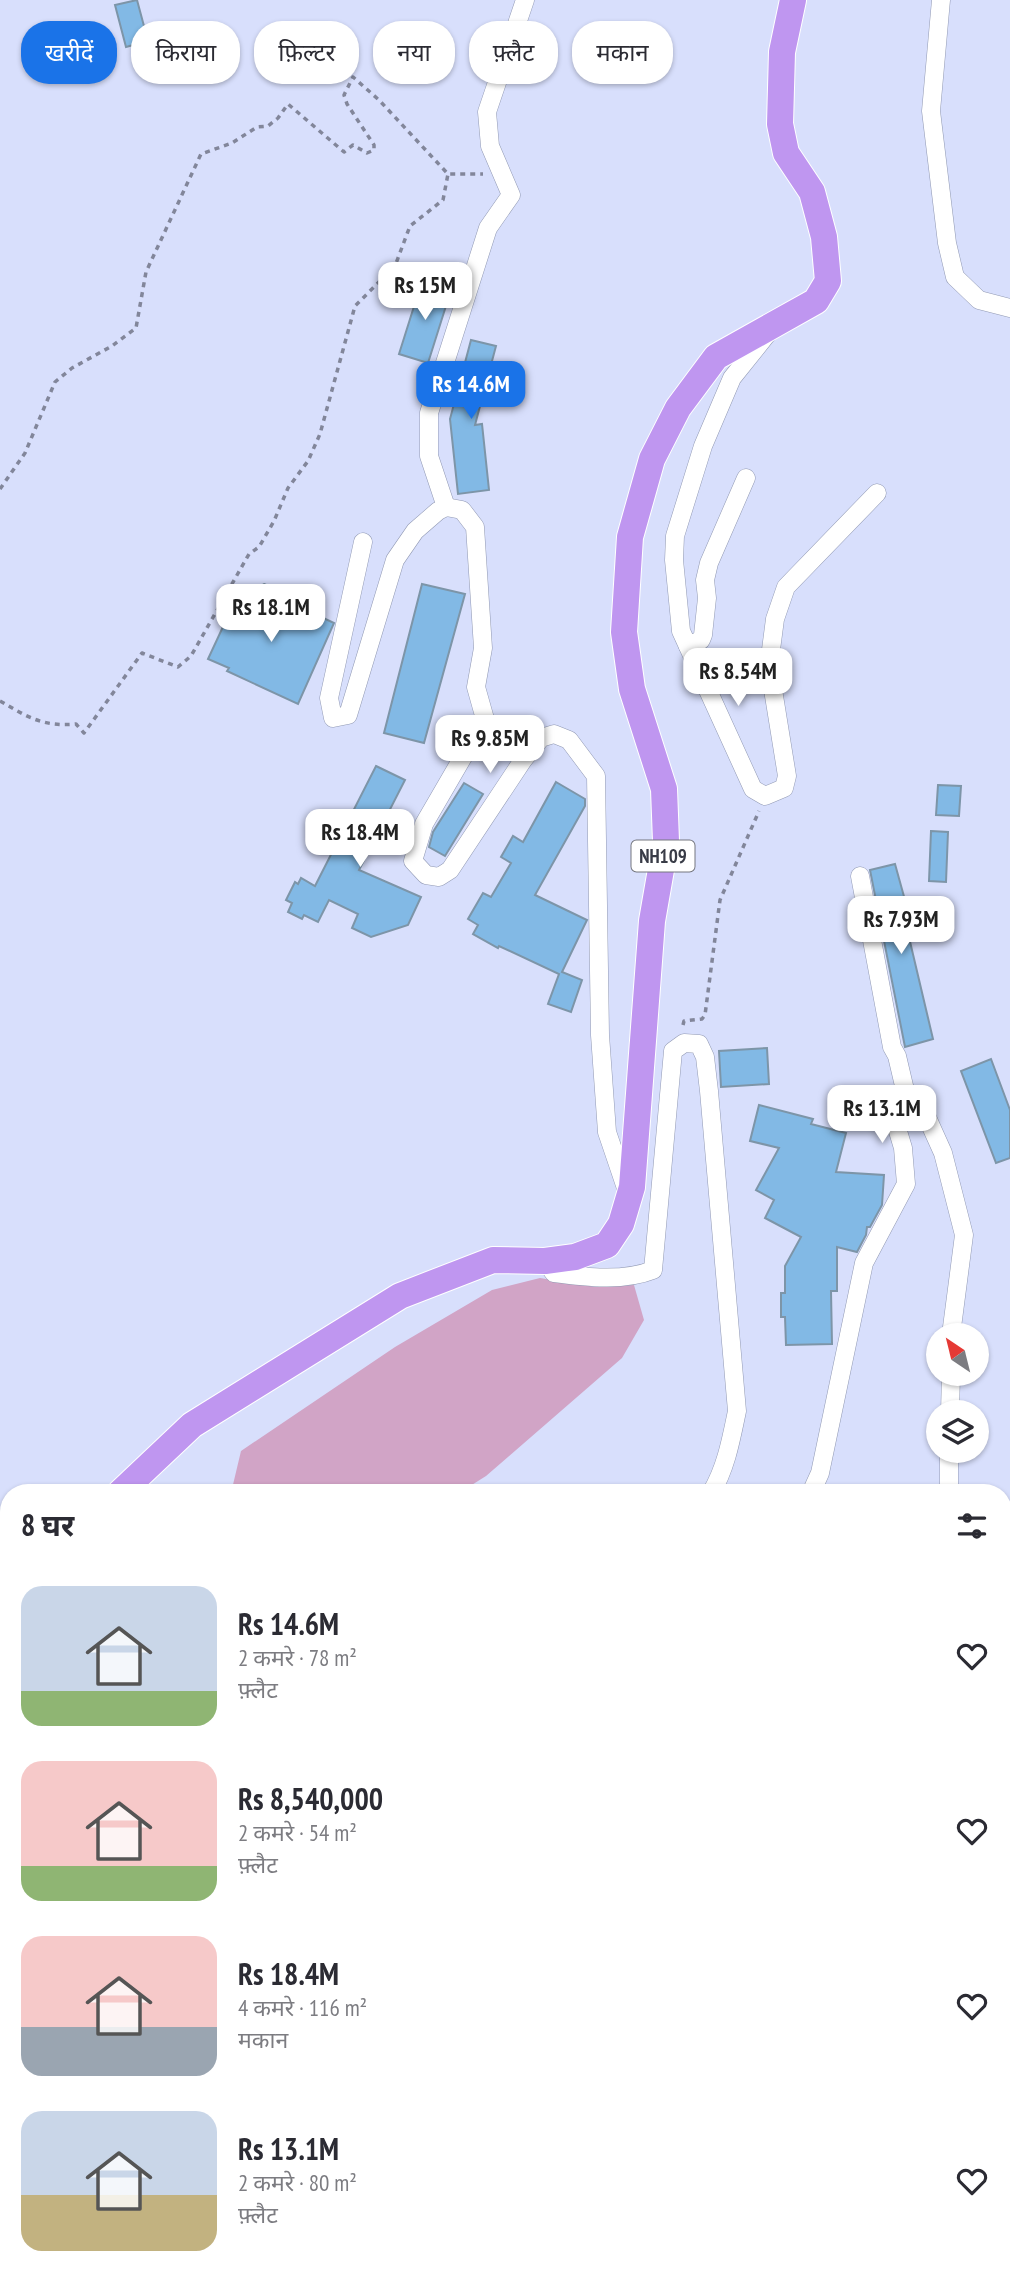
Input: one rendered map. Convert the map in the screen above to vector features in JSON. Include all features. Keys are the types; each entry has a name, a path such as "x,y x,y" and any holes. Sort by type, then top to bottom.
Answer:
{"highway":[{"name":"NH109","path":"130,1484 192,1425 400,1296 493,1260 545,1261 575,1257 607,1245 621,1224 632,1187 652,921 666,842 664,789 632,689 624,632 630,537 652,458 678,408 716,357 816,301 828,281 824,237 812,192 786,153 780,124 782,52 793,0"}],"street":[{"path":"446,507 429,456 429,413 488,228 511,195 490,146 487,112 525,0"},
{"path":"942,0 931,111 947,243 955,278 979,300 1010,308"},
{"path":"777,323 732,378 703,446 676,536 674,560 681,631 753,789 765,796 784,788 787,776 769,665 775,620 786,587 877,494"},
{"path":"688,646 701,640 703,635 707,572 746,478"},
{"path":"363,542 329,698 333,718 348,715 395,560 415,531 446,507 462,510 475,527 483,648 476,687 485,719 424,824 413,861 426,875 439,877 450,870 523,760 541,738 554,734 569,740 596,776 600,1035 607,1132 629,1198"},
{"path":"860,876 892,1047 897,1056 909,1107"},
{"path":"545,1261 554,1273 576,1276 638,1275 653,1269 673,1051 684,1043 699,1044 705,1057 737,1411 729,1451 716,1484"},
{"path":"815,1484 820,1473 864,1263 906,1184 902,1148 894,1118 905,1108 919,1105 943,1153 964,1235 953,1323"},
{"path":"949,1463 949,1484"}],"path":[{"path":"0,489 25,453 55,382 72,368 112,346 136,328 146,272 201,155 232,143 257,127 268,126 288,104 344,152 353,145 366,153 374,149 344,95 353,78 379,100 448,174 502,175"},
{"path":"0,701 27,718 56,726 76,724 85,733 142,653 178,667 191,656 249,554 259,547 288,488 308,461 320,434 355,306 396,266 410,226 443,200 448,174"},
{"path":"684,1043 684,1021 705,1015 720,901 765,796"}],"shaded area":[{"path":"540,1278 596,1287 634,1285 644,1320 622,1358 486,1476 473,1484 233,1484 241,1451 395,1347 492,1290"}],"building":[{"path":"137,0 143,21 131,21 131,46 126,47 115,5"},
{"path":"422,281 451,290 428,363 399,354"},
{"path":"471,340 496,346 475,425 482,424 489,490 458,494 450,419"},
{"path":"264,584 284,593 278,606 309,621 313,613 334,623 298,704 227,671 229,668 208,659 235,601"},
{"path":"422,584 465,594 424,743 384,733"},
{"path":"376,766 405,780 359,870 421,897 408,925 371,937 352,928 358,914 329,900 318,922 304,915 302,919 288,912 292,903 286,900 295,882 298,884 301,878 315,886"},
{"path":"556,782 585,799 585,806 535,895 587,920 562,972 582,980 571,1012 548,1004 559,974 499,946 498,948 473,934 478,925 468,919 483,893 491,897 511,863 501,857 513,836 523,842"},
{"path":"464,783 483,794 445,856 429,847 433,832"},
{"path":"938,785 961,786 959,816 936,815"},
{"path":"931,831 948,832 946,882 929,881"},
{"path":"895,864 908,911 903,912 933,1039 905,1047 870,870"},
{"path":"767,1048 769,1084 721,1087 719,1051"},
{"path":"991,1059 1010,1110 1010,1158 996,1163 961,1071"},
{"path":"759,1105 813,1119 811,1124 846,1133 836,1172 884,1175 882,1205 870,1227 867,1227 857,1252 837,1247 837,1291 831,1291 832,1344 786,1345 785,1317 781,1317 781,1293 785,1293 785,1266 801,1237 765,1218 774,1200 756,1190 779,1148 750,1141"}]}
